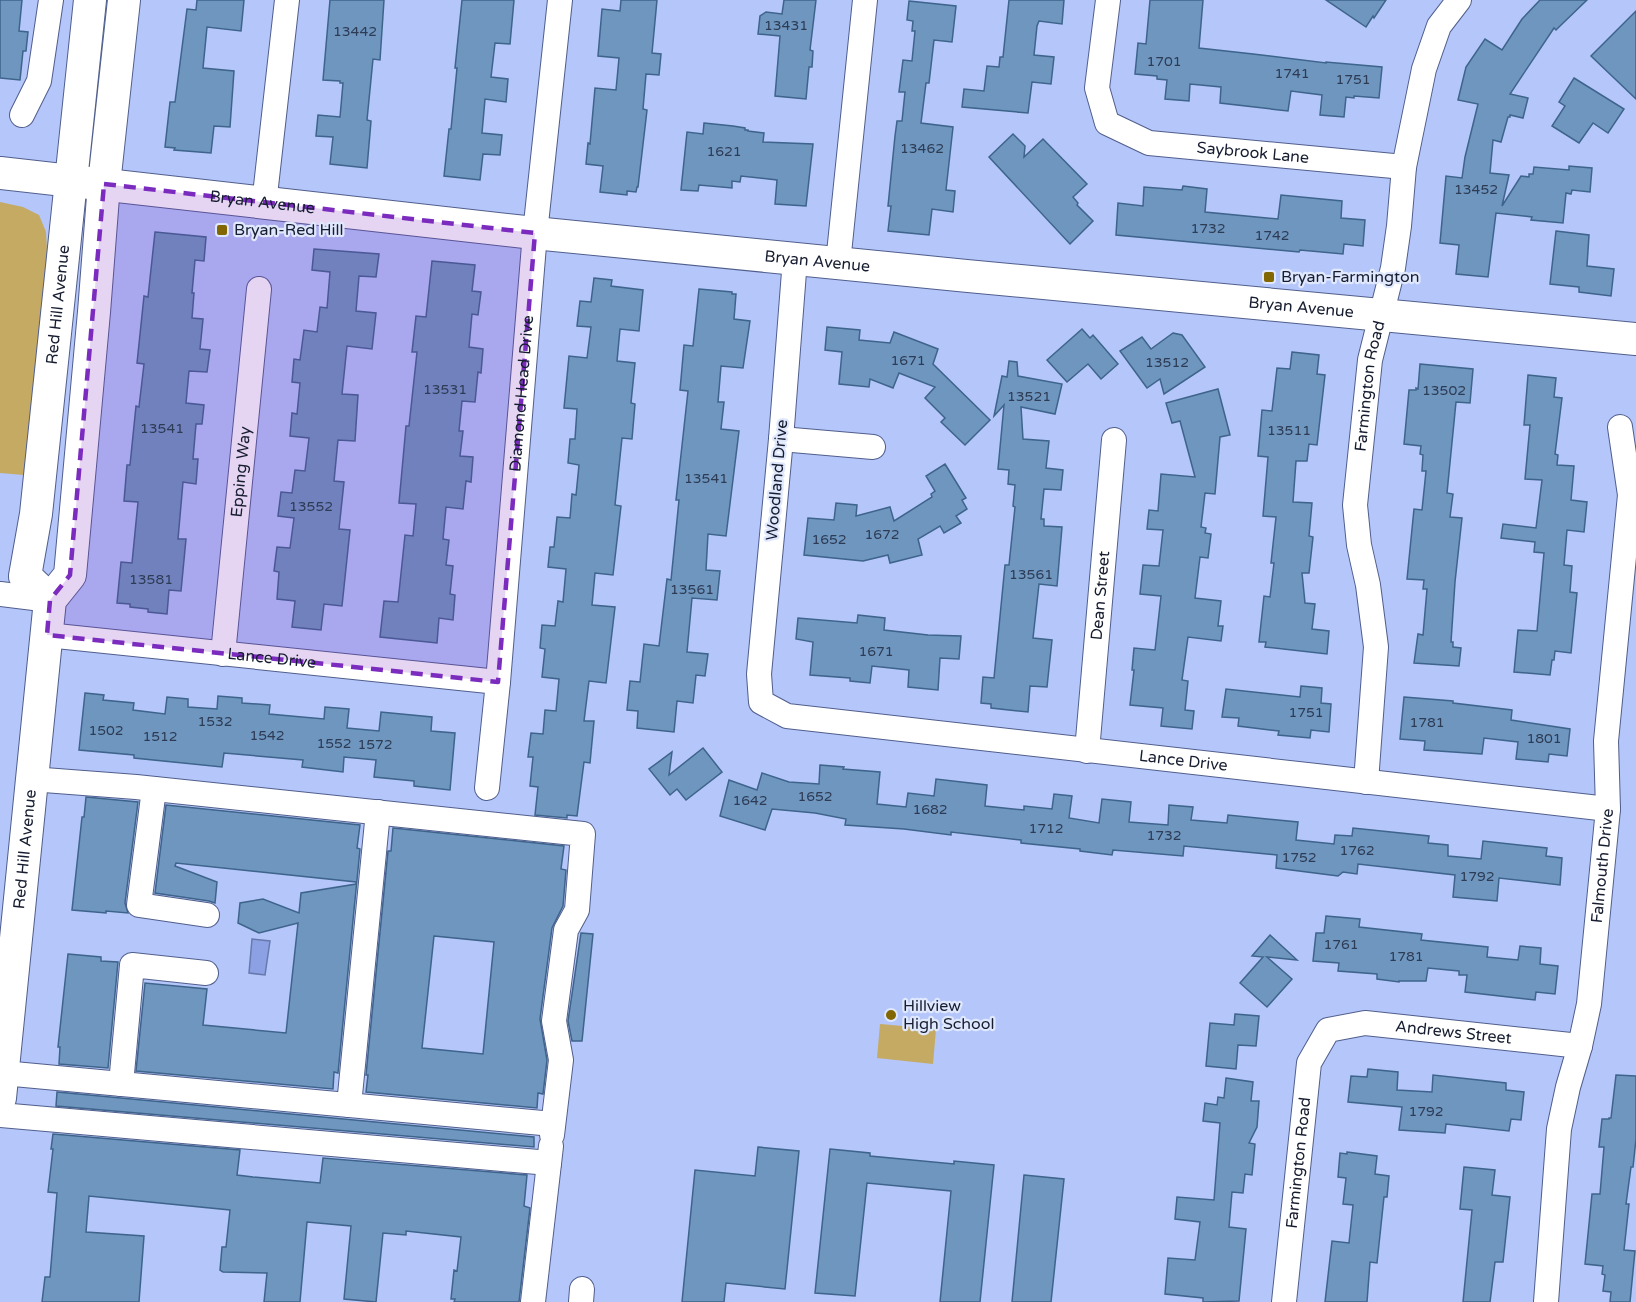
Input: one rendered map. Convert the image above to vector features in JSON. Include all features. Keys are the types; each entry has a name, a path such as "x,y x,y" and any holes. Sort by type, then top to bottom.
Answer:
{"main road":[{"name":"Red Hill Avenue","path":"1,1085 50,600 25,576 36,514 90,0"},
{"path":"50,600 70,575 104,184 124,0"},
{"name":"Bryan Avenue","path":"0,173 535,233 1636,339"}],"street":[{"path":"22,115 39,81 51,0"},
{"path":"264,204 287,0"},
{"name":"Diamond Head Drive","path":"487,788 498,682 535,233 560,0"},
{"path":"838,263 865,0"},
{"name":"Saybrook Lane","path":"1108,0 1097,88 1107,123 1149,143 1404,167"},
{"name":"Farmington Road","path":"1366,782 1376,647 1368,585 1359,545 1355,505 1370,360 1393,268 1404,167 1424,69 1439,26 1459,0"},
{"name":"Woodland Drive","path":"761,702 759,674 795,259"},
{"name":"Epping Way","path":"223,654 259,289"},
{"name":"Falmouth Drive","path":"1546,1302 1559,1129 1589,1004 1608,809 1606,741 1630,495 1620,426"},
{"path":"781,439 873,447"},
{"name":"Dean Street","path":"1087,751 1114,440"},
{"path":"0,594 50,600"},
{"name":"Lance Drive","path":"46,635 498,682"},
{"name":"Lance Drive","path":"761,702 787,716 1608,809"},
{"path":"32,779 154,789 583,834 577,910 566,930 554,1021 561,1060 533,1302"},
{"path":"154,789 139,905 207,915"},
{"path":"350,1105 378,812"},
{"path":"121,1084 132,965 206,973"},
{"name":"Andrews Street","path":"1328,1030 1365,1023 1580,1046"},
{"name":"Farmington Road","path":"1284,1302 1309,1063 1328,1030"},
{"path":"1,1085 121,1084 350,1105 551,1141"},
{"path":"0,1114 551,1141"}],"highlighted area":[{"path":"104,184 535,233 498,682 47,635 50,600 70,575"}],"shaded area":[{"path":"0,202 23,207 39,215 46,232 47,251 24,475 0,473"},
{"path":"880,1024 936,1029 933,1064 877,1058"}],"water":[{"path":"252,939 270,941 265,975 249,973"}],"building":[{"path":"0,0 22,0 19,31 28,32 26,51 23,51 20,80 0,78"},
{"path":"197,0 244,0 241,31 207,27 203,68 234,71 230,127 214,126 211,153 174,150 175,148 165,147 170,102 175,102 187,9 196,10"},
{"path":"330,0 384,0 380,60 373,59 367,120 371,121 367,168 330,164 333,137 316,136 318,115 340,117 343,83 323,80"},
{"path":"462,0 514,0 510,44 495,43 491,77 508,79 506,102 485,99 482,133 502,135 500,155 483,154 480,180 444,176 449,129 451,129"},
{"path":"621,0 657,0 652,53 661,54 659,75 646,74 643,109 647,110 638,187 636,192 627,191 627,195 600,192 603,166 586,164 595,88 616,90 619,58 598,56 602,9 620,11"},
{"path":"784,0 816,0 810,50 813,51 812,67 809,67 806,99 775,96 780,36 758,34 760,16 766,12 782,14"},
{"path":"1009,0 1064,0 1062,24 1039,21 1037,26 1034,55 1054,57 1051,84 1032,82 1028,113 962,107 964,89 984,91 987,66 999,67 1000,57 1003,57"},
{"path":"1150,0 1203,0 1199,48 1326,63 1382,67 1379,98 1346,97 1344,117 1320,115 1322,95 1291,91 1288,111 1220,103 1221,87 1190,84 1189,101 1165,99 1167,80 1157,79 1157,76 1135,74 1138,43 1146,44"},
{"path":"1326,0 1386,0 1366,27"},
{"path":"1540,0 1587,0 1556,30 1554,28 1510,94 1528,98 1523,118 1510,115 1501,142 1493,140 1490,173 1509,175 1502,206 1521,176 1529,177 1529,174 1533,174 1534,167 1569,170 1569,166 1592,168 1590,192 1572,190 1571,194 1566,193 1563,223 1496,213 1488,277 1456,274 1459,245 1440,243 1446,176 1462,178 1478,104 1458,100 1466,67 1485,39 1502,50 1522,19"},
{"path":"909,1 956,6 952,42 934,40 921,123 953,127 946,190 955,191 953,212 932,209 929,235 888,231 891,206 888,206 895,136 897,121 902,121 905,92 899,92 903,60 912,61 915,31 912,31 913,21 907,20"},
{"path":"1636,11 1636,99 1591,56"},
{"path":"1574,78 1624,109 1608,133 1593,123 1579,143 1552,126 1565,106 1559,102"},
{"path":"704,123 745,128 748,131 764,133 763,142 813,144 806,206 775,204 777,180 741,176 740,182 732,181 732,188 699,185 698,191 681,190 687,132 703,134"},
{"path":"1013,134 1025,146 1024,157 1043,139 1087,184 1073,197 1077,205 1093,221 1070,244 989,157"},
{"path":"1183,186 1207,189 1205,212 1278,219 1281,195 1342,201 1341,218 1365,220 1363,246 1344,244 1343,254 1116,235 1118,203 1143,206 1144,187 1182,190"},
{"path":"1556,231 1589,235 1587,266 1614,269 1611,296 1579,292 1579,287 1550,284"},
{"path":"155,232 206,237 204,261 195,260 192,318 203,319 200,349 210,350 207,372 189,371 186,403 204,405 202,424 196,424 193,459 198,459 196,484 183,482 178,539 186,539 181,591 169,590 167,614 148,612 148,609 117,603 121,562 132,563 138,502 124,501 127,465 130,465 136,406 139,407 144,364 137,363 144,296 148,297"},
{"path":"314,249 379,254 376,277 359,276 356,311 376,313 372,349 347,346 342,394 358,395 355,441 338,440 334,481 344,482 339,529 350,530 342,606 324,604 321,630 292,627 295,601 277,599 279,572 274,571 277,547 290,548 294,518 278,516 281,492 292,493 295,470 305,471 309,438 290,436 292,413 297,414 300,383 292,382 294,359 300,360 304,330 317,332 320,307 327,308 330,272 312,270"},
{"path":"432,261 475,265 472,291 481,292 478,315 472,314 469,347 483,349 475,402 462,401 459,431 463,431 460,456 473,457 471,482 466,481 463,509 446,507 443,539 449,540 446,565 453,566 450,594 455,595 453,620 439,618 437,643 380,637 384,601 398,602 405,535 413,536 416,504 399,503 406,426 409,426 417,352 412,352 416,316 426,317"},
{"path":"594,278 612,280 611,286 643,290 639,331 620,329 617,361 635,363 631,403 635,404 632,439 622,438 615,505 621,506 613,575 595,573 592,605 615,607 606,683 589,681 584,721 594,721 590,763 584,762 577,816 567,815 567,818 535,815 538,787 530,786 533,757 528,757 531,733 543,734 545,710 556,711 559,679 542,677 545,649 540,648 542,625 555,626 558,601 563,602 566,569 548,567 550,547 554,547 557,517 570,518 572,494 576,495 579,465 568,463 570,439 575,439 577,409 564,408 569,356 587,358 591,327 577,326 580,301 591,302"},
{"path":"699,289 736,294 734,319 750,321 743,368 721,366 718,402 724,402 721,429 739,431 726,536 708,534 706,570 720,571 717,600 692,598 687,652 708,654 705,676 696,675 693,703 677,701 674,732 637,728 638,711 627,710 630,681 640,682 644,644 659,646 667,579 671,580 679,500 676,500 688,391 680,390 684,345 693,346"},
{"path":"827,327 860,330 859,340 890,343 894,332 938,349 933,364 990,420 965,445 941,422 945,418 925,398 935,387 899,373 893,388 870,379 869,387 839,384 842,352 825,350"},
{"path":"1082,329 1090,338 1093,335 1118,364 1101,379 1088,364 1067,382 1047,360"},
{"path":"1173,333 1182,335 1205,367 1164,394 1160,379 1147,388 1120,351 1142,337 1151,349"},
{"path":"1292,352 1319,355 1317,374 1325,375 1317,445 1309,444 1307,461 1296,461 1293,502 1312,503 1309,536 1313,537 1309,573 1302,573 1305,603 1315,604 1312,629 1329,631 1327,654 1265,647 1266,642 1259,642 1264,596 1270,597 1276,517 1263,516 1268,457 1258,456 1262,410 1272,411 1277,368 1290,369"},
{"path":"1009,361 1017,362 1018,376 1062,384 1055,414 1021,407 1023,439 1049,441 1046,468 1063,470 1061,490 1044,489 1041,519 1044,519 1044,526 1062,527 1057,586 1039,584 1033,638 1052,640 1047,687 1030,686 1028,712 991,708 991,704 981,703 983,677 994,678 1005,565 1009,565 1015,507 1013,506 1015,485 1008,484 1009,470 998,469 1004,405 994,416 1002,376 1007,377"},
{"path":"1420,364 1473,369 1470,403 1456,402 1447,493 1453,494 1450,517 1462,518 1451,642 1453,642 1453,647 1461,648 1459,666 1414,663 1418,634 1423,635 1427,589 1423,589 1424,580 1407,579 1414,509 1422,510 1426,471 1422,471 1421,446 1404,444 1409,390 1418,389"},
{"path":"1528,375 1556,378 1554,397 1562,398 1555,454 1558,455 1557,465 1574,466 1571,500 1587,502 1584,532 1567,530 1564,565 1572,566 1570,592 1577,593 1571,653 1555,651 1550,675 1514,672 1518,630 1537,631 1544,553 1534,552 1535,542 1501,538 1503,524 1536,528 1542,480 1525,479 1530,425 1524,425"},
{"path":"1218,389 1230,435 1220,437 1215,494 1205,493 1201,527 1206,528 1205,533 1211,534 1208,558 1200,557 1195,598 1221,601 1218,626 1223,626 1221,641 1188,637 1182,680 1188,681 1185,710 1194,711 1192,729 1161,726 1163,708 1130,705 1134,648 1155,650 1161,596 1140,594 1143,565 1159,566 1163,530 1147,529 1149,510 1158,511 1161,474 1195,477 1180,421 1172,423 1166,403"},
{"path":"945,464 966,498 962,500 967,509 956,516 961,523 944,533 940,526 918,539 922,555 890,563 888,555 863,561 804,555 808,518 834,520 836,503 857,505 856,516 890,507 894,521 932,497 931,494 935,491 926,476"},
{"path":"858,615 885,618 884,630 961,636 959,659 940,658 938,690 908,687 909,670 872,666 870,683 850,681 850,678 810,675 813,642 796,639 798,618 857,623"},
{"path":"1301,686 1322,688 1321,703 1331,704 1329,732 1311,730 1310,738 1278,735 1279,731 1238,726 1239,718 1222,717 1226,689 1300,697"},
{"path":"85,693 104,695 103,700 134,703 133,710 165,714 167,697 188,699 188,707 217,709 218,696 242,698 242,703 270,705 269,714 324,719 325,707 349,709 347,728 379,731 381,712 432,717 431,731 455,733 450,790 414,786 414,781 374,777 376,760 344,757 343,772 302,767 303,760 224,753 222,767 79,750"},
{"path":"1404,697 1453,701 1453,703 1512,710 1511,720 1570,729 1567,756 1549,754 1548,762 1516,759 1518,742 1484,738 1482,754 1424,750 1425,741 1400,739"},
{"path":"703,748 722,772 686,800 677,789 670,795 649,769 672,752 669,775"},
{"path":"820,765 880,772 877,804 906,807 908,793 934,796 936,779 987,785 985,806 1024,810 1024,806 1052,809 1054,794 1072,796 1069,818 1099,823 1102,799 1131,802 1129,822 1168,825 1169,805 1193,807 1191,820 1227,823 1228,815 1298,822 1296,840 1334,844 1335,835 1352,836 1353,828 1429,836 1428,843 1448,845 1448,856 1481,859 1483,841 1547,848 1546,856 1562,858 1560,885 1499,878 1497,901 1453,897 1455,875 1358,864 1357,874 1343,872 1338,876 1276,868 1277,855 1184,846 1183,856 1113,850 1112,855 1021,843 1021,840 951,832 951,835 845,825 846,819 815,813 772,809 765,830 720,816 729,780 757,790 762,773 789,782 819,784"},
{"path":"86,797 138,802 125,903 128,913 72,910"},
{"path":"166,805 360,825 357,848 360,849 338,1073 334,1072 333,1089 136,1071 145,983 207,989 203,1025 286,1033 298,923 259,933 238,923 240,903 263,899 299,913 301,893 356,884 356,882 176,863 175,866 217,882 215,903 155,893"},
{"path":"393,828 564,846 561,869 566,870 563,906 552,928 540,1019 547,1060 543,1094 538,1093 537,1108 366,1092 388,851 391,851","holes":["434,936 494,942 483,1054 422,1048"]},
{"path":"1326,916 1360,919 1359,927 1422,934 1421,940 1488,947 1487,957 1518,960 1520,946 1541,948 1540,964 1558,966 1555,994 1536,992 1535,1000 1465,992 1467,975 1459,975 1459,971 1428,968 1426,981 1399,982 1377,979 1377,974 1338,971 1339,963 1313,961 1316,933 1324,933"},
{"path":"581,933 593,934 582,1041 572,1041 568,1021"},
{"path":"1270,935 1297,960 1267,957 1292,979 1267,1007 1240,983 1263,957 1252,956"},
{"path":"68,954 101,957 101,961 118,962 108,1068 59,1064 60,1047 58,1047"},
{"path":"1235,1014 1259,1016 1256,1046 1238,1045 1236,1069 1206,1066 1210,1023 1234,1025"},
{"path":"1368,1069 1398,1072 1397,1090 1432,1092 1433,1075 1506,1083 1506,1090 1524,1092 1521,1120 1511,1119 1509,1131 1446,1124 1445,1133 1399,1130 1402,1107 1348,1102 1351,1076 1367,1077"},
{"path":"1616,1075 1636,1076 1636,1139 1626,1204 1629,1204 1624,1250 1635,1251 1630,1302 1610,1302 1611,1292 1603,1291 1605,1275 1602,1274 1603,1266 1585,1264 1592,1194 1600,1194 1604,1147 1599,1147 1602,1119 1611,1118"},
{"path":"1226,1078 1253,1082 1251,1101 1259,1101 1257,1127 1249,1143 1255,1144 1252,1175 1245,1174 1243,1193 1232,1192 1229,1227 1246,1229 1239,1301 1203,1302 1203,1298 1165,1294 1168,1258 1195,1260 1200,1222 1175,1219 1177,1197 1214,1200 1220,1123 1203,1121 1205,1103 1217,1105 1218,1097 1224,1098"},
{"path":"57,1092 534,1137 534,1147 56,1106"},
{"path":"53,1134 240,1150 237,1175 320,1183 323,1158 527,1175 524,1206 530,1208 519,1302 454,1302 455,1299 451,1299 454,1270 457,1271 461,1237 406,1231 406,1235 383,1233 376,1302 344,1299 351,1226 307,1222 300,1302 264,1302 267,1273 223,1272 220,1270 222,1247 226,1247 230,1210 89,1196 86,1232 144,1236 139,1302 42,1302 45,1277 50,1277 57,1193 48,1192"},
{"path":"758,1147 799,1151 785,1289 726,1283 724,1302 682,1302 695,1170 755,1176"},
{"path":"830,1149 870,1153 870,1156 954,1164 954,1161 994,1165 980,1302 940,1302 951,1191 867,1183 855,1296 815,1293"},
{"path":"1347,1152 1377,1156 1375,1174 1389,1176 1387,1197 1384,1197 1377,1263 1370,1262 1367,1302 1325,1302 1332,1241 1349,1243 1353,1205 1343,1204 1346,1178 1338,1177 1340,1153 1347,1154"},
{"path":"1464,1167 1495,1170 1492,1195 1510,1197 1503,1262 1495,1262 1490,1302 1463,1302 1472,1210 1460,1209"},
{"path":"1024,1175 1064,1179 1051,1302 1012,1302"}],"place":[{"name":"Bryan-Red Hill","path":"222,230"},
{"name":"Bryan-Farmington","path":"1269,277"},
{"name":"Hillview High School","path":"891,1015"}]}
